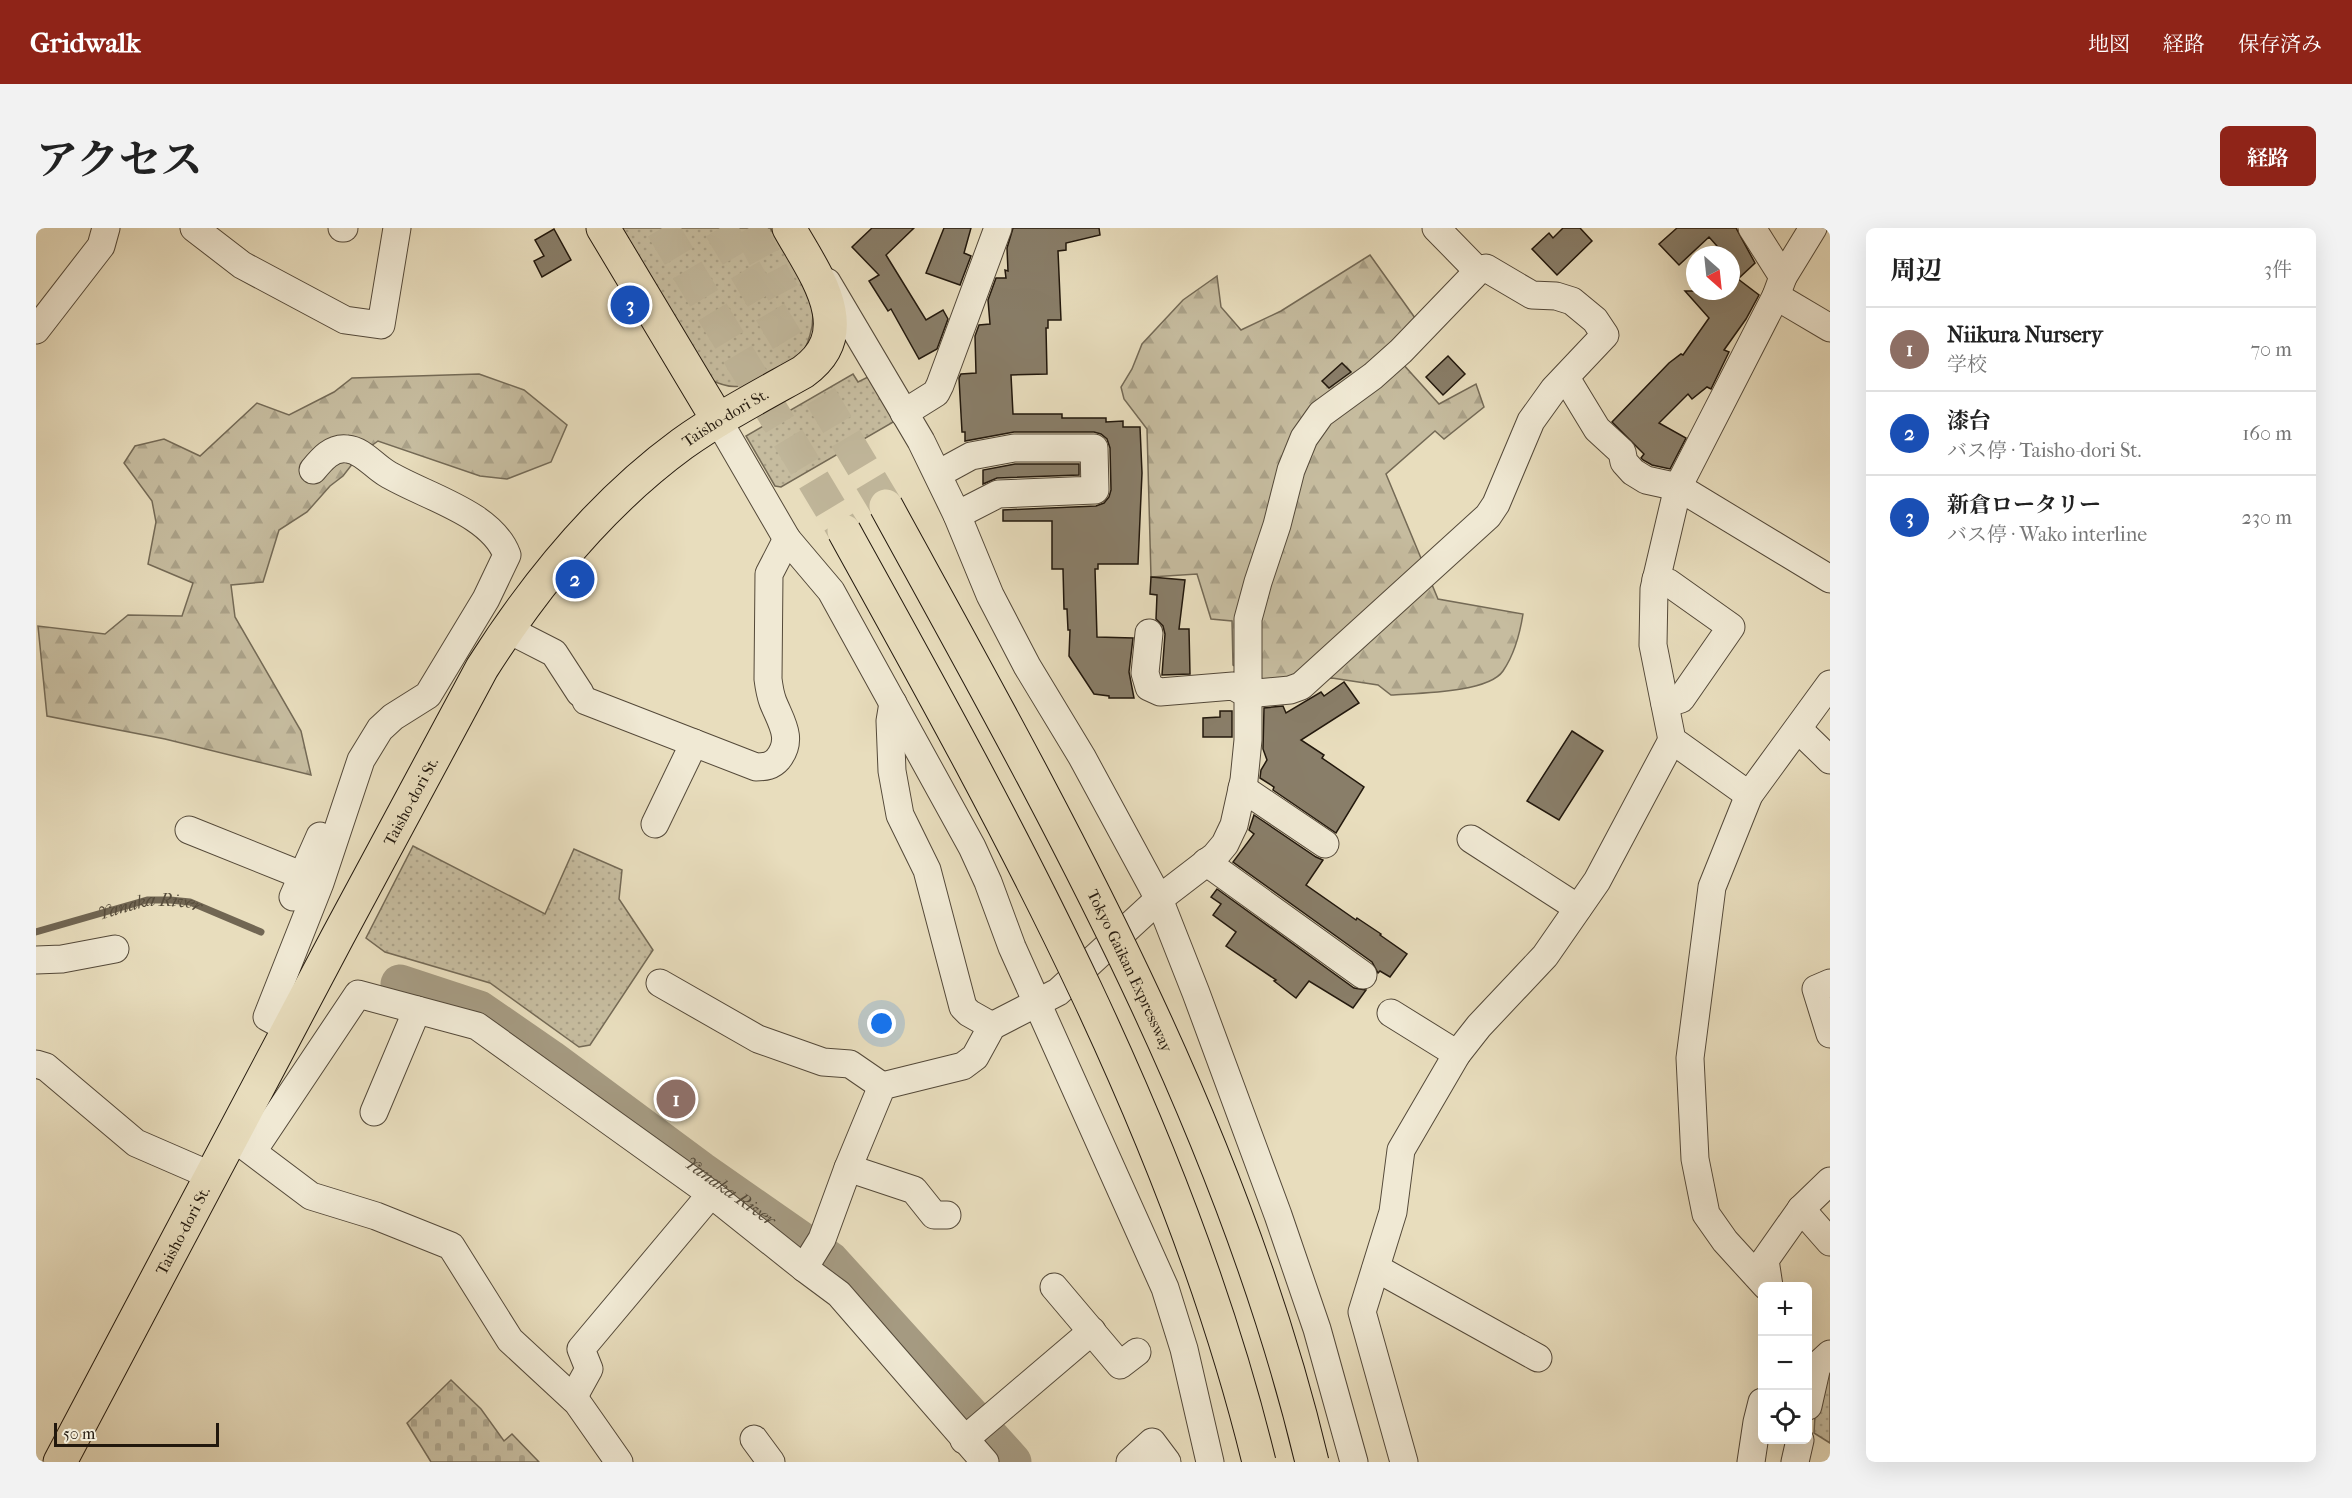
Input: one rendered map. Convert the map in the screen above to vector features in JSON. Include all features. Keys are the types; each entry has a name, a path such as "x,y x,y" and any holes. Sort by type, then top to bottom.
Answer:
{"main road":[{"path":"603,228 718,420"},
{"name":"Taisho-dori St.","path":"60,1462 212,1176 243,1144 289,1029 482,668 507,628 583,533 612,504 682,444 718,420 815,364 827,344 831,322 825,295 791,232"},
{"name":"Tokyo Gaikan Expressway","path":"886,506 1067,842 1144,998 1196,1116 1238,1221 1273,1320 1312,1462"},
{"path":"844,531 951,724 1043,903 1100,1023 1152,1141 1191,1240 1224,1336 1259,1462"}],"street":[{"path":"36,330 101,246 106,228"},
{"path":"194,228 243,265 345,320 381,325 397,228"},
{"path":"904,413 936,393 998,228"},
{"path":"1436,228 1478,271"},
{"path":"1752,228 1779,286 1830,328"},
{"path":"1404,1462 1362,1312 1393,1212 1401,1150 1457,1054 1479,1026 1545,956 1597,880 1672,740 1653,645 1654,589 1678,487 1779,286 1813,228"},
{"path":"791,232 826,280 938,474 990,595 1022,657 1082,757 1159,899 1282,1225 1317,1329 1354,1462"},
{"path":"660,983 758,1039 823,1062 850,1064 882,1086 963,1066 975,1057 992,1026 1058,992 1159,899 1225,844 1234,825 1242,789 1248,740 1247,694 1248,619 1291,470 1304,438 1321,414 1373,376 1401,351 1478,271 1486,268 1532,295 1556,296 1572,301 1596,320 1605,336 1554,389 1532,421 1496,504 1488,516 1301,686 1290,690 1247,694 1233,686 1160,692 1149,687 1145,673 1149,633"},
{"path":"1566,378 1598,429 1622,452 1624,462 1633,472 1646,480 1678,487 1830,579"},
{"path":"718,420 787,539 831,591 972,847 988,882 1012,947 1165,1288 1185,1349 1210,1462"},
{"path":"289,1029 267,1017 320,883 361,760 380,729 393,717 428,695 486,599 507,555 503,544 471,515 386,473 350,448 339,449 326,456 313,470"},
{"path":"938,474 971,456 1014,448 1094,448 1095,490 998,494 957,515"},
{"path":"507,628 554,653 583,697 756,767 774,764 785,746 784,726 770,693 769,574 787,539"},
{"path":"1656,579 1669,583 1731,627 1681,699 1665,704"},
{"path":"1763,1282 1725,1241 1706,1214 1695,1159 1690,1058 1712,887 1749,795 1830,684"},
{"path":"893,703 890,721 892,771 900,815 927,870 963,1007 992,1026"},
{"path":"1798,729 1830,760"},
{"path":"1672,740 1749,795"},
{"path":"655,824 694,743"},
{"path":"189,830 297,886 337,798 352,786"},
{"path":"1242,789 1325,844"},
{"path":"1471,838 1578,908"},
{"path":"1206,862 1363,975"},
{"path":"36,960 62,959 115,950"},
{"path":"1830,983 1816,989 1830,1034"},
{"path":"619,1462 573,1398 510,1340 451,1246 376,1216 311,1196 243,1144 358,994 477,1026 711,1194 812,1256 839,1294 976,1431 984,1462"},
{"path":"374,1112 417,1011"},
{"path":"1391,1013 1457,1054"},
{"path":"36,1064 46,1067 136,1143 212,1176"},
{"path":"812,1256 882,1086"},
{"path":"848,1168 914,1190 934,1215 947,1215"},
{"path":"1767,1282 1765,1260 1801,1209 1830,1181"},
{"path":"573,1398 589,1369 581,1349 711,1194"},
{"path":"1801,1209 1830,1242"},
{"path":"1376,1268 1538,1358"},
{"path":"1054,1287 1120,1365 1137,1352"},
{"path":"976,1431 1092,1332"},
{"path":"1812,1390 1817,1366 1830,1354"},
{"path":"1751,1462 1758,1418"},
{"path":"754,1439 771,1462"},
{"path":"1130,1462 1152,1442 1167,1462"},
{"path":"1795,1462 1799,1444"}],"green space":[{"path":"622,228 770,228 802,278 812,306 813,320 810,335 802,354 789,364 745,385 726,386 709,379"},
{"path":"1370,255 1430,339 1402,363 1439,404 1476,384 1484,407 1444,439 1435,431 1386,474 1438,599 1523,614 1516,644 1503,671 1483,684 1468,688 1391,695 1378,685 1332,678 1262,683 1233,665 1232,621 1211,619 1197,574 1151,577 1147,429 1124,399 1121,387 1132,369 1142,344 1183,300 1217,276 1221,307 1241,330 1281,311"},
{"path":"479,374 524,390 567,425 551,462 507,479 480,476 378,441 360,454 343,476 330,486 307,512 279,530 263,582 231,585 235,617 301,731 311,775 165,739 47,716 38,626 105,634 128,615 182,616 193,583 148,564 156,522 152,501 124,463 135,446 164,439 200,456 257,403 289,415 334,392 352,378"},
{"path":"853,374 858,382 870,376 895,421 781,487 775,486 746,436"},
{"path":"413,846 545,914 574,849 622,870 619,899 653,950 590,1045 579,1047 490,983 385,952 366,938"},
{"path":"1830,1366 1830,1443 1814,1433 1817,1379"},
{"path":"451,1380 481,1409 504,1441 512,1434 539,1462 431,1462 407,1423"}],"building":[{"path":"872,228 914,228 886,255 926,320 943,310 948,319 937,349 919,359 891,309 888,311 869,281 879,275 852,247"},
{"path":"944,228 971,228 964,253 971,256 960,285 926,273"},
{"path":"1013,228 1099,228 1100,235 1066,243 1066,250 1058,251 1061,320 1048,320 1048,328 1046,328 1047,374 1011,375 1013,414 1062,414 1062,418 1106,418 1106,422 1123,421 1123,427 1140,427 1142,473 1138,564 1098,564 1098,569 1095,569 1097,637 1133,638 1129,672 1134,698 1109,698 1109,696 1094,694 1069,656 1070,630 1068,630 1067,609 1064,609 1063,569 1052,569 1052,521 1003,521 1003,510 1096,506 1104,503 1111,490 1110,448 1107,439 1094,432 1014,432 965,441 965,432 962,432 959,378 961,374 976,373 975,336 979,325 990,324 988,300 996,278 1006,278 1007,248"},
{"path":"1563,228 1580,228 1592,241 1557,275 1532,249 1549,233 1553,238"},
{"path":"1677,228 1736,228 1755,263 1740,277 1740,246 1717,246 1709,237 1699,246 1686,246 1686,258 1679,265 1659,244"},
{"path":"554,229 571,260 542,277 534,261 544,256 535,240"},
{"path":"1740,281 1759,295 1746,319 1724,350 1729,352 1711,389 1707,387 1692,399 1688,394 1659,423 1686,438 1670,469 1652,465 1641,458 1644,454 1612,422 1669,363 1681,354 1683,355 1709,318 1693,300 1740,300"},
{"path":"1448,356 1465,374 1443,395 1426,377"},
{"path":"1342,363 1351,372 1329,388 1322,381"},
{"path":"1015,464 1079,464 1079,475 997,478 983,484 983,470"},
{"path":"1151,577 1185,580 1179,629 1189,629 1190,674 1162,675 1165,634 1163,626 1156,619 1157,595 1150,594"},
{"path":"1344,682 1359,703 1301,740 1324,755 1322,758 1364,787 1336,833 1273,790 1274,787 1260,778 1261,770 1267,760 1263,749 1264,708 1283,706 1286,713 1321,692 1324,696"},
{"path":"1220,711 1232,711 1232,737 1203,737 1203,718 1220,717"},
{"path":"1572,731 1603,751 1559,820 1527,801"},
{"path":"1254,815 1323,860 1306,885 1356,920 1357,918 1381,934 1407,954 1390,977 1380,971 1378,973 1372,962 1233,862 1254,834 1249,830"},
{"path":"1217,889 1354,988 1366,990 1353,1008 1309,981 1296,998 1274,981 1276,980 1226,946 1236,932 1213,915 1221,904 1211,897"}],"waterway":[{"name":"Yanaka River","path":"36,932 147,900 190,902 261,932"},
{"name":"Yanaka River","path":"400,984 479,1010 550,1059 701,1171 830,1261 1012,1462"}],"tunnel":[{"path":"662,228 844,531"},
{"path":"720,228 886,506"},
{"path":"749,228 783,293"}],"place":[{"name":"新倉ロータリー","path":"630,305"},
{"name":"漆台","path":"575,579"},
{"name":"Niikura Nursery","path":"676,1099"}]}
